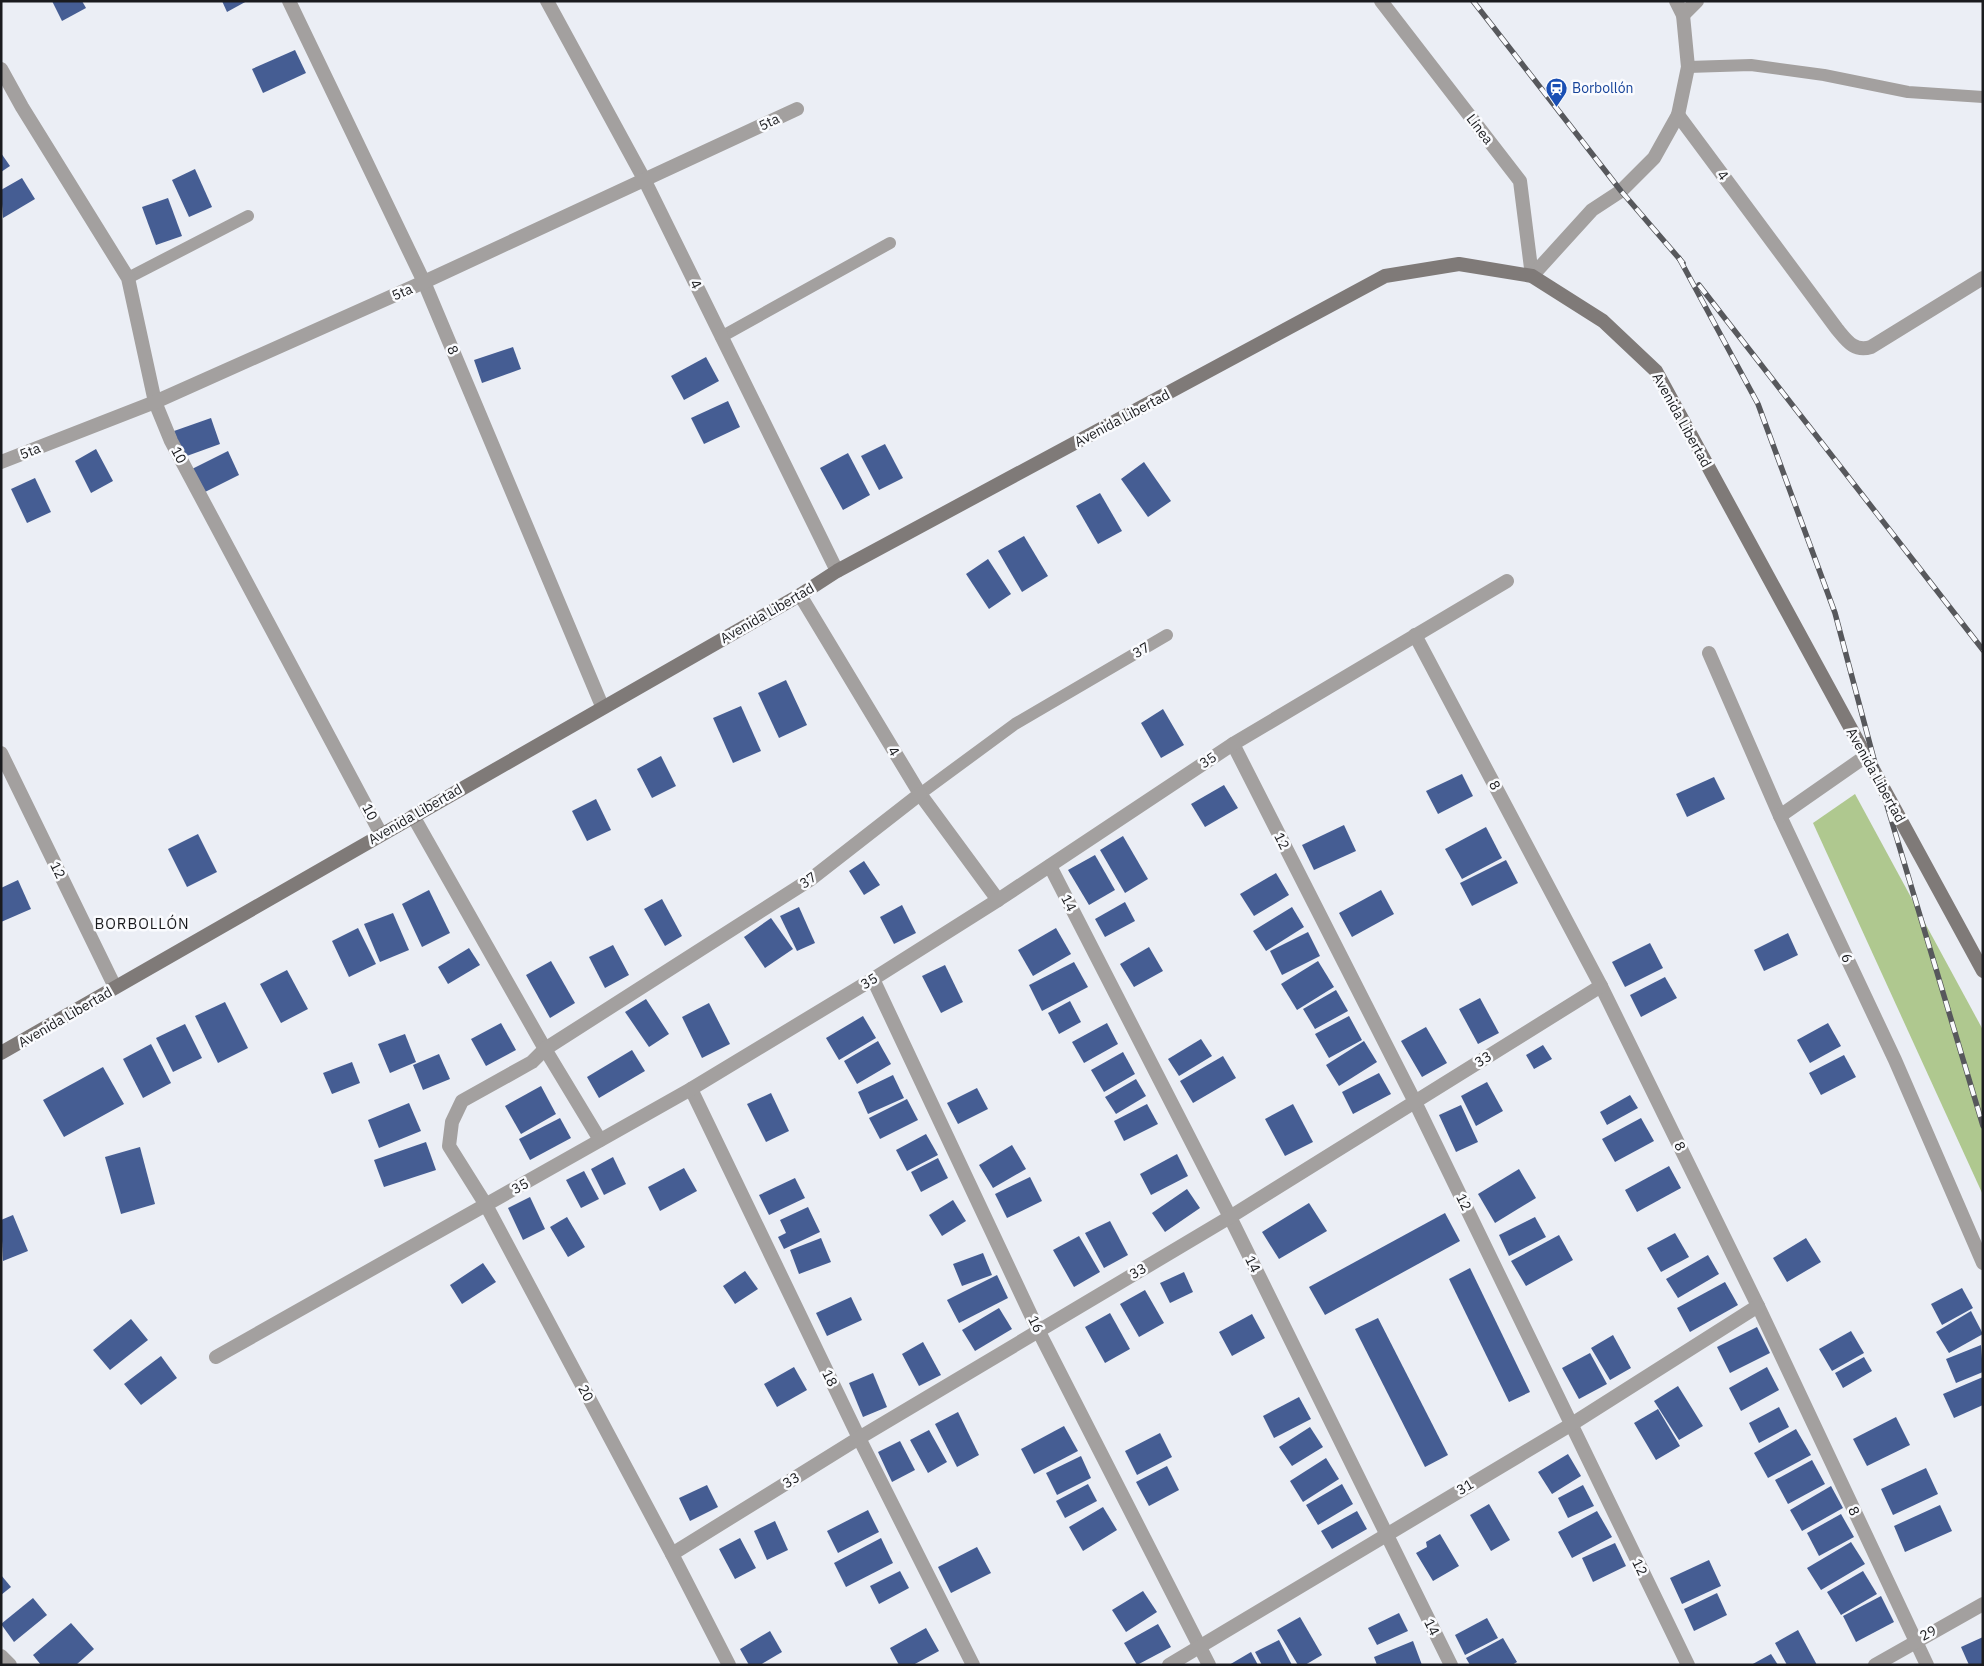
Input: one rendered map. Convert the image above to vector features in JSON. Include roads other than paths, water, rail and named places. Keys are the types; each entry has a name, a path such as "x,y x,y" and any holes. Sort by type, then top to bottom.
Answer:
{"main road":[{"name":"Avenida Libertad","path":"1,1053 602,706 800,595 837,571 1385,276 1459,264 1532,276 1603,321 1656,371 1983,971"}],"street":[{"name":"8","path":"289,1 424,282 602,706"},
{"name":"4","path":"547,1 644,179 837,571"},
{"name":"Línea","path":"1381,1 1520,181 1532,276"},
{"path":"1532,276 1592,210 1621,191 1654,158 1678,115 1688,67 1683,15 1676,1"},
{"path":"1683,15 1697,1"},
{"name":"10","path":"1,69 22,107 128,278 155,402 171,441 381,834"},
{"name":"5ta","path":"1,462 155,402 424,282 797,109"},
{"name":"4","path":"1678,115 1837,329 1850,344 1857,348 1871,347 1983,278"},
{"name":"35","path":"216,1357 690,1089 873,979 998,900 1233,744 1507,581"},
{"name":"4","path":"800,595 920,794 998,900"},
{"name":"8","path":"1415,635 1601,986 1758,1306 1927,1665"},
{"name":"6","path":"1709,653 1780,816 1895,1060 1983,1263"},
{"name":"12","path":"1233,744 1415,1102 1688,1665"},
{"name":"12","path":"1,753 115,988"},
{"path":"1780,816 1866,756"},
{"name":"37","path":"452,1122 462,1101 532,1062 546,1049 811,879 920,794"},
{"path":"413,816 600,1140"},
{"name":"14","path":"1050,866 1230,1217 1451,1665"},
{"name":"16","path":"873,979 1038,1330 1209,1665"},
{"name":"33","path":"672,1554 859,1438 1230,1217 1601,986"},
{"name":"18","path":"690,1089 859,1438 973,1665"},
{"name":"20","path":"452,1122 449,1146 486,1205 729,1665"},
{"name":"31","path":"1170,1665 1572,1424 1758,1306"},
{"name":"29","path":"1875,1665 1915,1640 1983,1604"},
{"path":"1,1656 10,1665"}],"lane":[{"path":"1688,67 1751,65 1824,75 1908,92 1983,97"},
{"path":"128,278 248,216"},
{"path":"721,337 890,243"},
{"name":"37","path":"920,794 1015,724 1167,635"}],"railway":[{"path":"1473,1 1621,191 1683,263"},
{"path":"1679,258 1758,404 1835,613 1880,782 1983,1126"},
{"path":"1699,285 1983,650"}],"place":[{"name":"Borbollón","path":"1556,107"}],"district":[{"name":"BORBOLLÓN","path":"142,923"}]}
